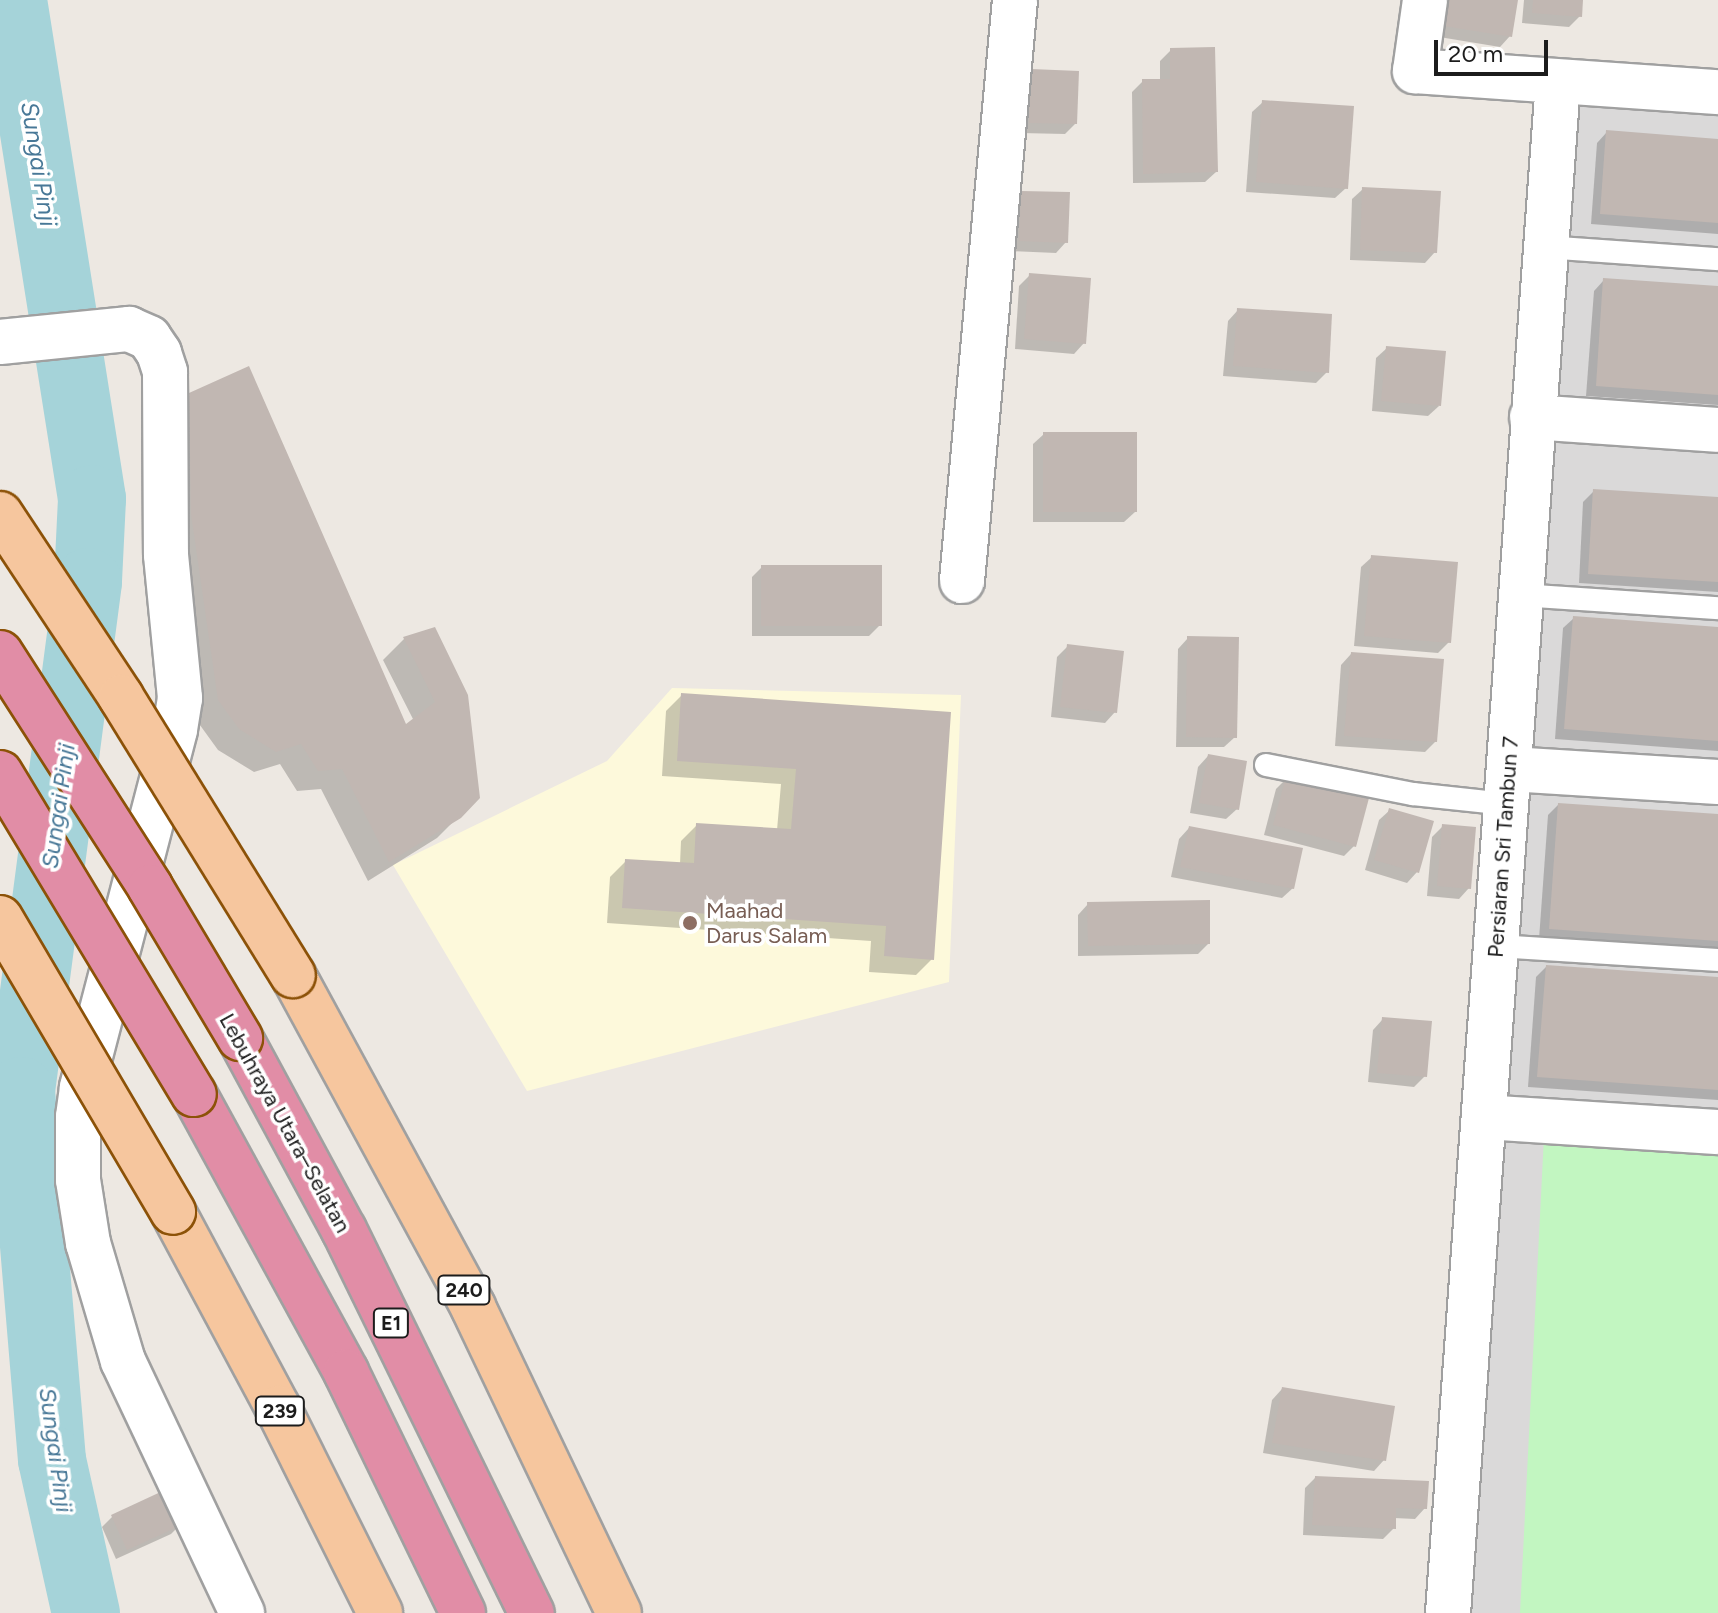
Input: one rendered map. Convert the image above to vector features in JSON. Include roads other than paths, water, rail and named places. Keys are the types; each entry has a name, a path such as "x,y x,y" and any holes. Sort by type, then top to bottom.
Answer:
{"highway":[{"name":"Lebuhraya Utara–Selatan","path":"0,653 150,887 240,1038 344,1230 532,1613"},
{"path":"0,773 194,1094 346,1372 463,1613"}],"main road":[{"name":"240","path":"0,514 121,697 293,975 473,1307 619,1613"},
{"name":"239","path":"0,918 173,1212 272,1395 380,1613"}],"street":[{"path":"962,581 1015,0"},
{"path":"1425,0 1415,71 1718,92"},
{"name":"Persiaran Sri Tambun 7","path":"1448,1613 1558,82"},
{"path":"7,341 108,328 129,329 149,338 159,353 165,372 166,555 180,698 82,1088 78,1117 78,1180 88,1243 123,1361 242,1613"},
{"path":"1532,417 1718,430"},
{"path":"1508,787 1718,782"},
{"path":"1484,1117 1718,1132"}],"lane":[{"path":"1545,247 1718,259"},
{"path":"1520,595 1718,608"},
{"path":"1266,765 1413,794 1508,787"},
{"path":"1496,946 1718,960"}],"waterway":[{"name":"Sungai Pinji","path":"13,0 92,499 88,582 21,1091 52,1460 86,1613"}],"place":[{"name":"Maahad Darus Salam","path":"690,923"}]}
